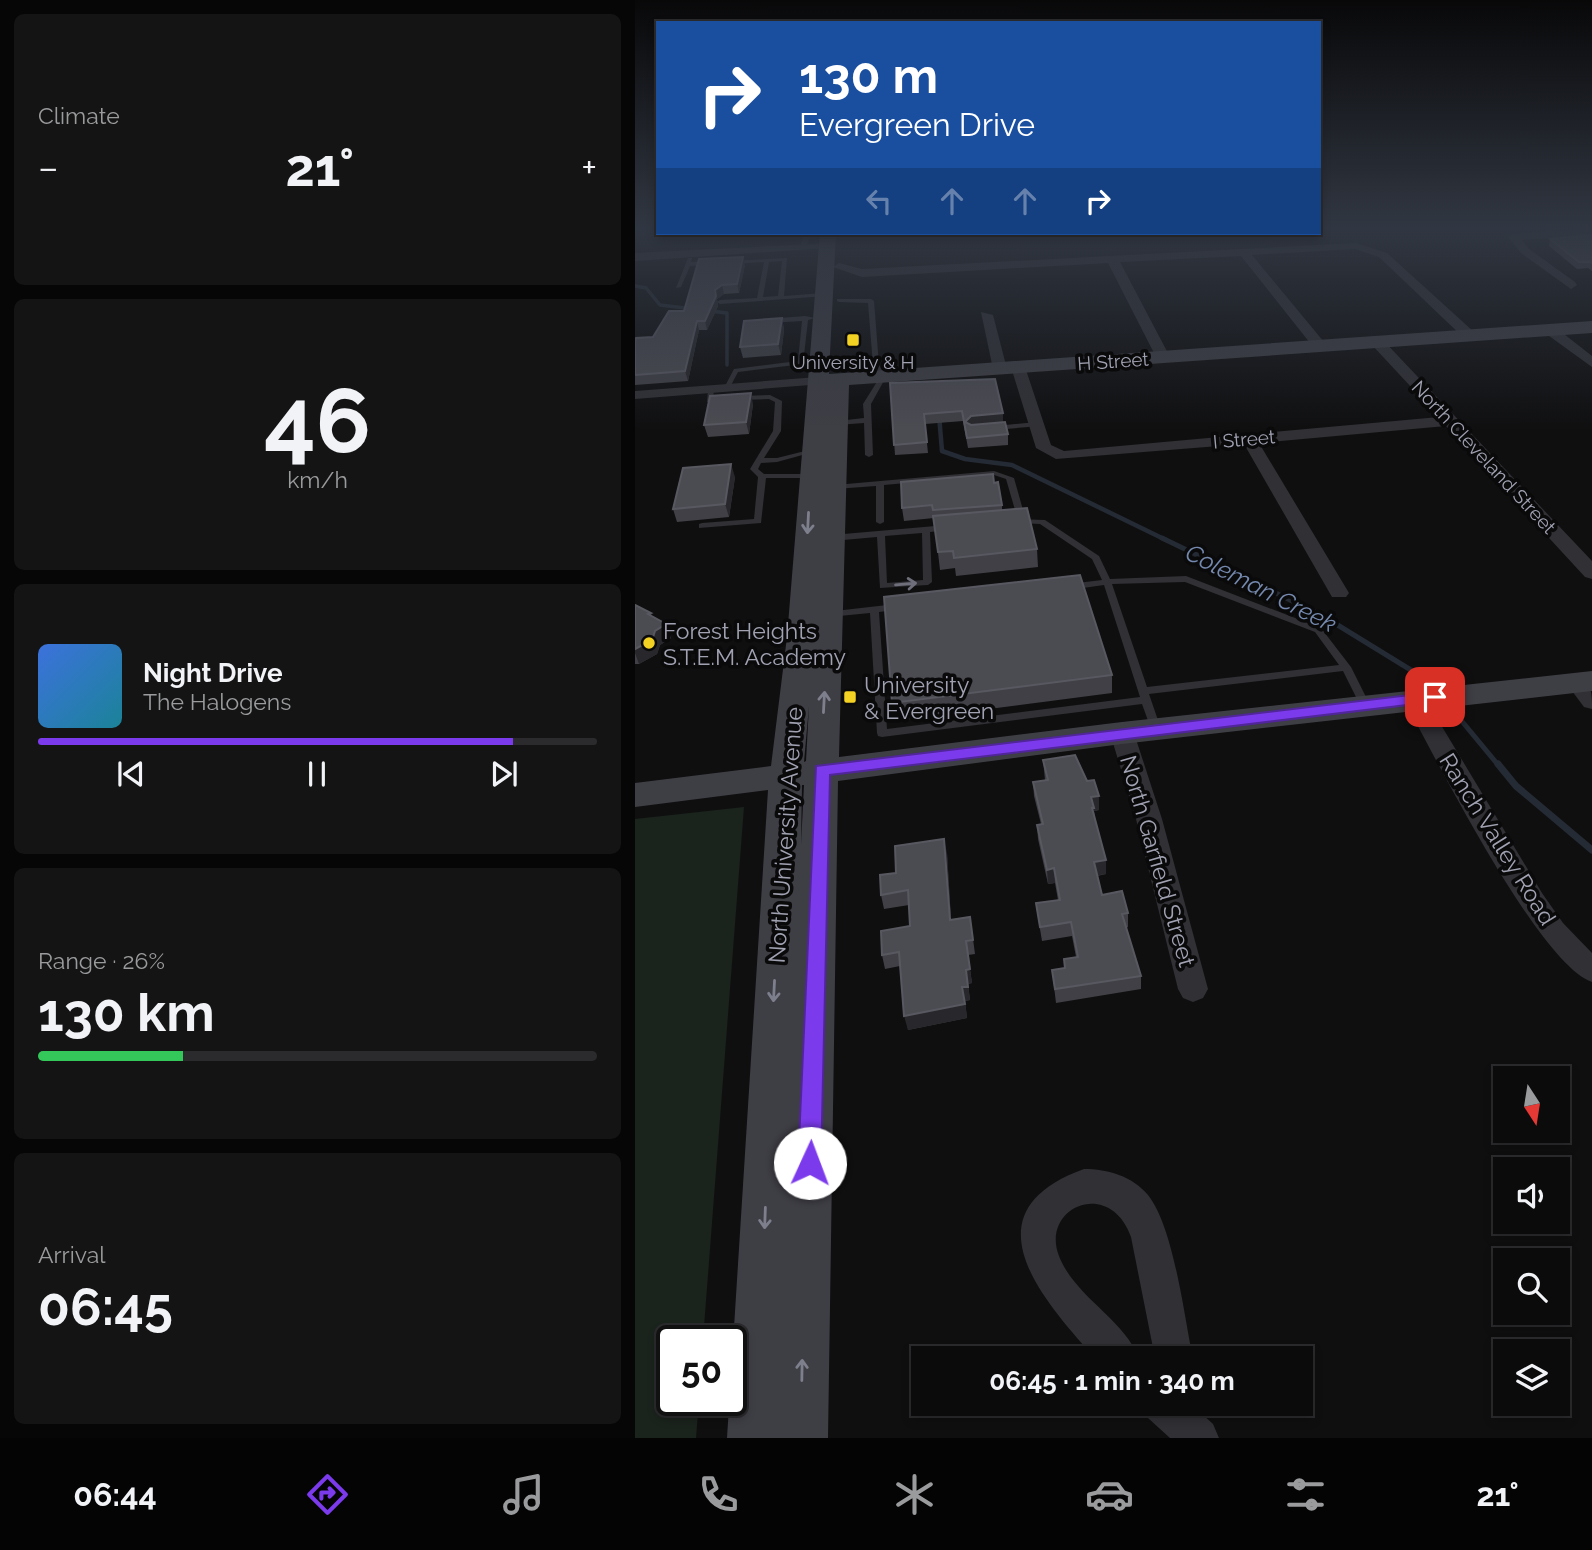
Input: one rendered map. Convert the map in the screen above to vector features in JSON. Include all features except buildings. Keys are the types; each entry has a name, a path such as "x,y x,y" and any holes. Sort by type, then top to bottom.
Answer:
{"main road":[{"name":"North University Avenue","path":"755,1438 804,773 828,614 832,538 819,471 837,423 813,318 829,296"},
{"name":"North University Avenue","path":"800,1438 804,773 801,637 834,296"},
{"name":"H Street","path":"828,381 1592,327"},
{"path":"635,795 1121,733 1149,707 1365,705 1587,689"}],"street":[{"path":"1131,296 1163,357"},
{"path":"1279,296 1319,345"},
{"path":"1428,296 1469,335"},
{"path":"986,315 1044,445"},
{"path":"1550,330 1592,363"},
{"name":"North Cleveland Street","path":"1377,342 1592,573"},
{"name":"H Street","path":"635,395 828,381"},
{"name":"I Street","path":"1044,445 1052,454 1069,456 1449,421"},
{"path":"1247,439 1339,593"},
{"name":"Ranch Valley Road","path":"1433,698 1463,788 1535,906 1571,951 1592,970"},
{"name":"North Garfield Street","path":"1121,733 1149,819 1193,989"},
{"path":"1110,1346 1057,1284 1040,1255 1043,1221 1054,1203 1070,1191 1089,1184 1106,1185 1122,1193 1138,1210 1148,1236 1171,1346"}],"lane":[{"path":"720,302 790,296"},
{"path":"858,296 871,301 876,365 883,377 867,404 869,454"},
{"path":"727,388 736,370 801,363 813,318 759,322"},
{"path":"711,390 709,401 755,397 779,401 777,431 754,469 762,476 819,471"},
{"path":"837,423 868,420"},
{"path":"985,429 1036,424"},
{"path":"759,461 777,460 880,483 994,473 1009,478 1019,510"},
{"path":"702,526 758,521 762,476"},
{"path":"880,483 880,522"},
{"path":"1002,523 1042,522 1096,558 1107,582 1149,707"},
{"path":"832,538 964,526"},
{"path":"881,534 883,586 928,582 926,530"},
{"path":"1052,589 1107,582 1186,579 1318,630 1345,667 1365,705"},
{"path":"828,614 901,606"},
{"path":"874,609 882,733 1149,707 1345,667"}],"shaded area":[{"path":"744,807 704,1325 656,1325 656,1416 698,1416 696,1438 635,1438 635,819"}],"waterway":[{"name":"Coleman Creek","path":"653,296 660,305 693,309"},
{"name":"Coleman Creek","path":"710,311 727,313 727,365"},
{"name":"Coleman Creek","path":"939,415 942,451 965,459 1012,465 1166,540"},
{"name":"Coleman Creek","path":"1162,538 1323,616 1432,683 1440,694"},
{"name":"Coleman Creek","path":"1446,702 1499,766"},
{"name":"Coleman Creek","path":"1498,764 1516,786 1592,850"}],"place":[{"name":"University & H","path":"853,340"},
{"name":"Forest Heights S.T.E.M. Academy","path":"649,643"},
{"name":"University & Evergreen","path":"850,697"}],"route":[{"path":"810,1163 815,923 822,770 1435,697"}]}
